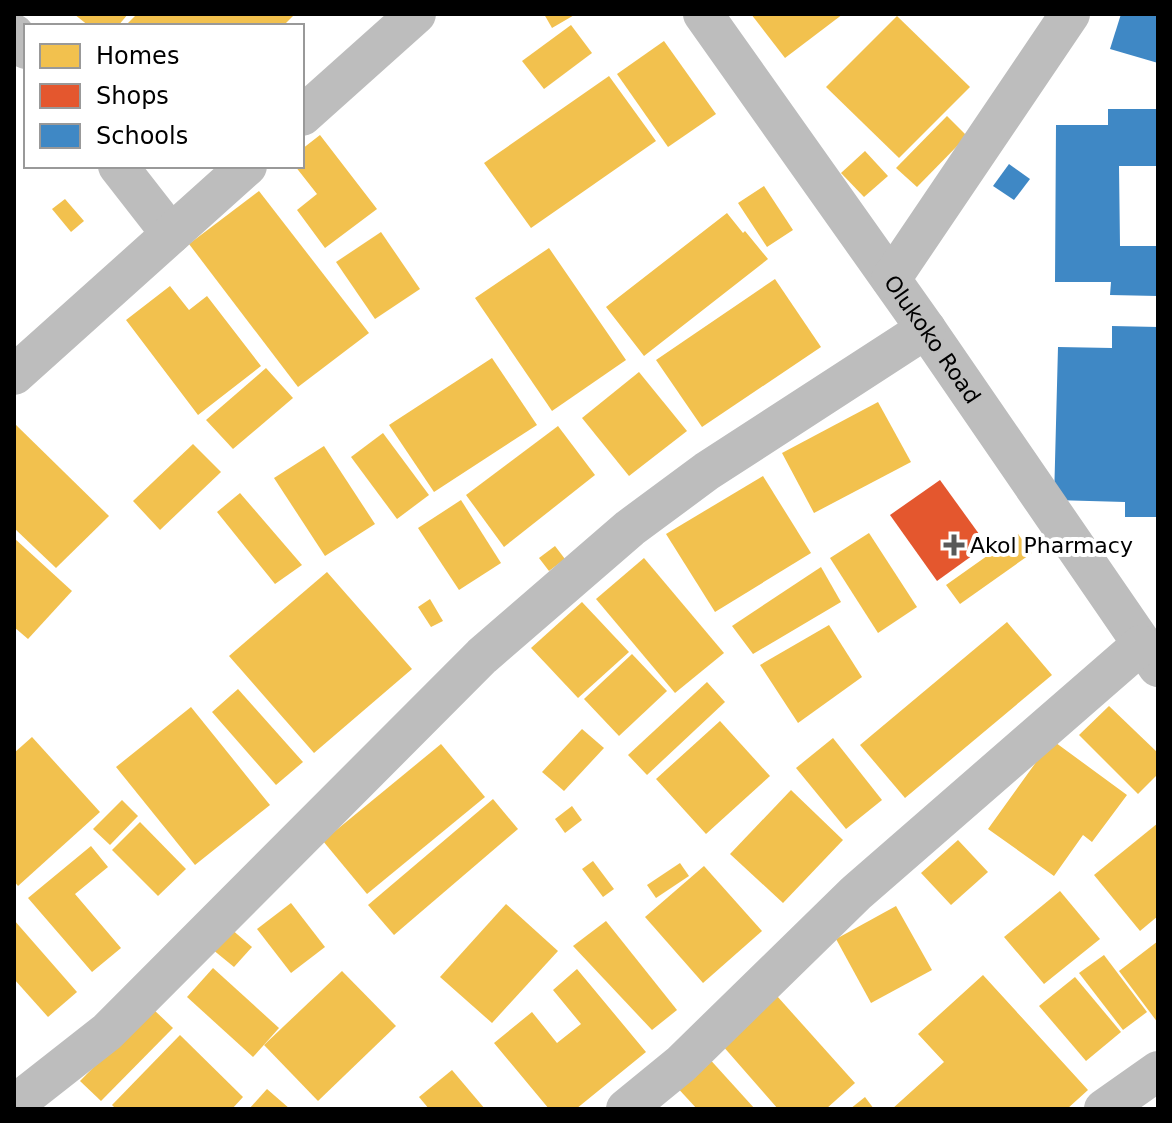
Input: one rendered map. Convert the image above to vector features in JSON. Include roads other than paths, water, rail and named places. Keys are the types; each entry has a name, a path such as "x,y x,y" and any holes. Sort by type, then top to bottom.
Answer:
{"street":[{"path":"304,114 416,14"},
{"name":"Olukoko Road","path":"703,14 926,329 1150,656"},
{"path":"891,279 1070,14"},
{"path":"120,168 171,234"},
{"path":"14,375 245,168"},
{"path":"14,1105 107,1032 482,656 630,528 707,471 926,329"},
{"path":"626,1109 681,1064 856,893 1150,656"},
{"path":"1104,1109 1158,1071"}],"place":[{"name":"Akol Pharmacy","path":"954,545"}]}
